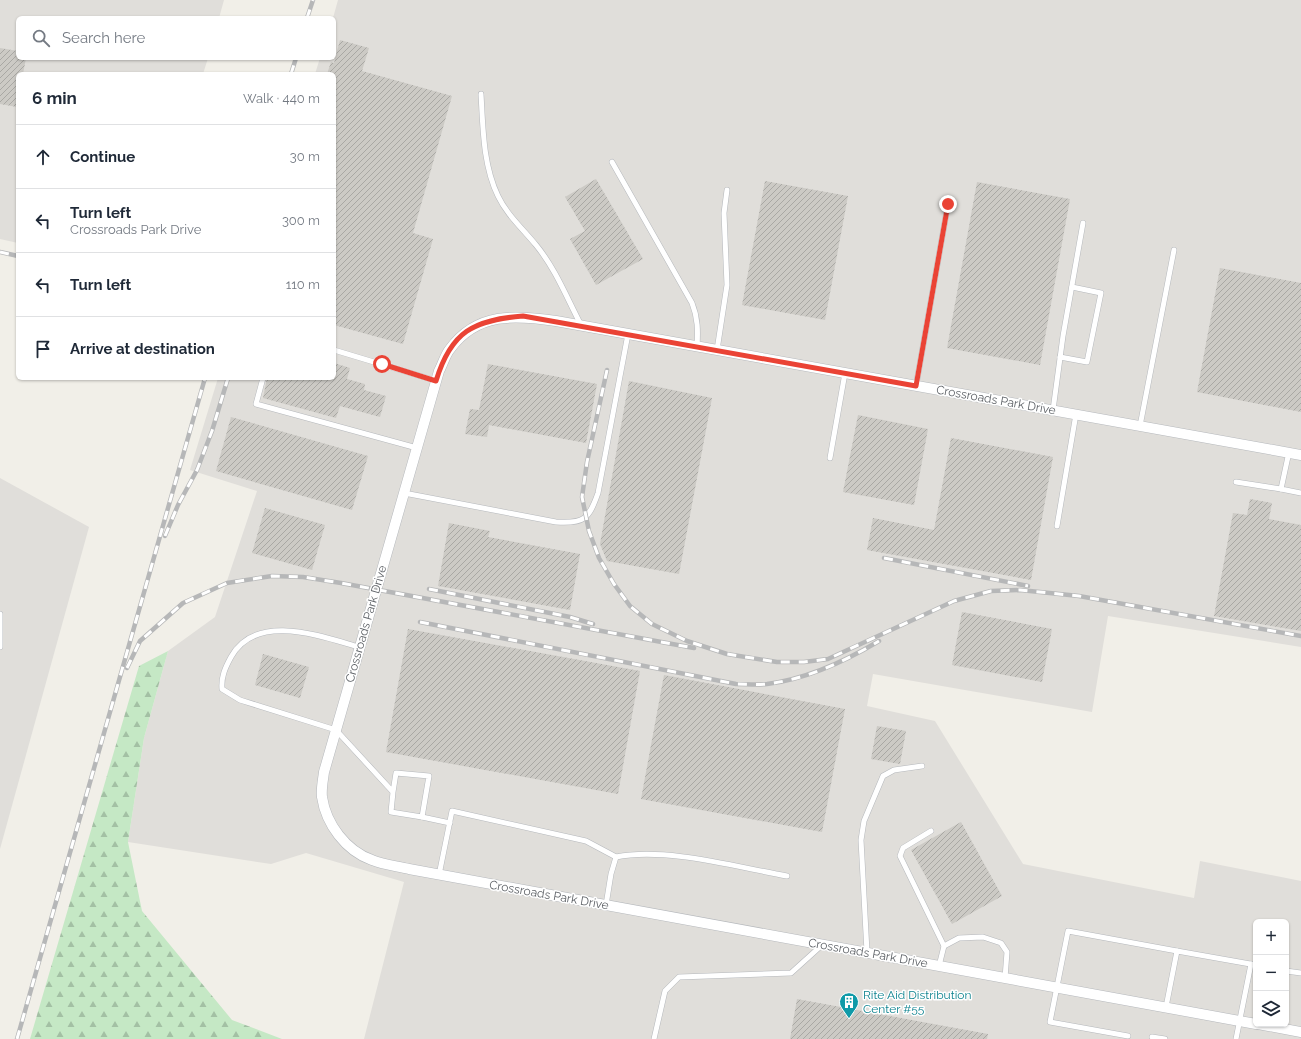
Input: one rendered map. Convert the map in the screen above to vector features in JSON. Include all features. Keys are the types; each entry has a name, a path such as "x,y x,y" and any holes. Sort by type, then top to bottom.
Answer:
{"street":[{"name":"Crossroads Park Drive","path":"1253,1023 439,875 372,860 354,851 339,836 325,810 322,795 324,772 436,381 449,350 462,334 479,324 497,318 523,316 1301,455"},
{"name":"Crossroads Park Drive","path":"1274,1027 1301,1032"}],"lane":[{"path":"481,94 489,171 499,197 517,225 536,246 561,285 582,326"},
{"path":"612,162 692,303 697,314 697,347"},
{"path":"717,350 727,285 724,213 727,190"},
{"path":"916,386 948,204"},
{"path":"1053,410 1060,357 1083,223"},
{"path":"1140,426 1174,250"},
{"path":"1060,357 1087,362 1101,293 1072,287"},
{"path":"404,493 556,522 569,523 582,521 592,509 598,493 628,334"},
{"path":"336,351 436,381"},
{"path":"830,458 845,373"},
{"path":"262,380 256,404 417,448"},
{"path":"1057,526 1076,414"},
{"path":"1281,489 1288,452"},
{"path":"1236,482 1301,493"},
{"path":"0,614 0,646"},
{"path":"359,647 317,635 270,631 251,636 234,651 221,679 222,689 240,700 336,730 393,792"},
{"path":"867,952 861,840 864,821 883,776 894,770 922,766"},
{"path":"422,817 429,776 396,773 392,812 450,823"},
{"path":"439,875 452,811 467,813 586,841 616,857 627,855 668,854 787,876"},
{"path":"931,831 903,848 900,856 944,946 939,966"},
{"path":"606,905 611,874 616,857"},
{"path":"1128,1036 1050,1022 1068,931 1253,965 1236,1039"},
{"path":"944,946 959,938 984,937 1001,943 1007,952 1005,978"},
{"path":"654,1039 665,991 679,977 792,973 823,944"},
{"path":"1166,1008 1177,951"},
{"path":"1289,971 1301,973"},
{"path":"1152,1037 1165,1039"}],"shaded area":[{"path":"0,0 224,0 220,16 16,16 16,60 207,60 204,72 16,72 16,243 0,239"},
{"path":"338,0 1301,0 1301,647 1108,616 1092,712 873,674 867,706 935,721 1023,864 1194,898 1200,861 1301,881 1301,1039 364,1039 404,882 306,853 271,864 128,842 144,738 168,651 215,617 257,491 190,470 217,380 336,380 336,72 316,72 319,60 336,60 336,16 334,16"},
{"path":"0,478 89,527 0,849"}],"green space":[{"path":"168,651 144,738 128,842 142,911 232,1020 282,1039 30,1039 139,666"}],"building":[{"path":"340,40 369,48 362,71 452,96 413,233 433,239 403,344 336,326 336,72 328,72 331,62 334,63 336,60"},
{"path":"0,48 16,51 16,60 26,60 23,72 16,72 16,107 0,104"},
{"path":"596,179 643,259 596,285 570,239 585,231 565,197"},
{"path":"765,181 848,196 825,320 742,305"},
{"path":"977,182 1070,199 1040,365 947,348"},
{"path":"1220,268 1301,283 1301,412 1197,392"},
{"path":"336,364 350,368 347,379 365,384 364,390 386,396 380,417 340,406 336,418 263,398 267,380 336,380"},
{"path":"488,364 597,384 586,443 489,425 487,437 465,434 470,409 479,410"},
{"path":"629,381 712,398 679,574 607,561 600,544"},
{"path":"858,415 928,429 914,505 843,492"},
{"path":"231,417 368,456 352,510 216,471"},
{"path":"951,438 1053,457 1031,580 867,550 873,518 934,530"},
{"path":"1250,499 1272,503 1269,519 1301,525 1301,631 1214,616 1233,513 1247,515"},
{"path":"265,508 325,525 312,570 252,553"},
{"path":"449,523 490,531 488,537 580,554 570,610 438,586"},
{"path":"962,612 1052,629 1042,682 952,665"},
{"path":"408,629 640,671 618,794 386,752"},
{"path":"263,654 309,667 300,698 255,685"},
{"path":"664,675 845,709 822,832 641,799"},
{"path":"877,726 906,731 900,764 871,759"},
{"path":"961,822 1002,896 952,924 911,850"},
{"name":"Rite Aid Distribution Center #55","path":"797,999 988,1034 987,1039 790,1039"}],"railway":[{"path":"308,16 313,0"},
{"path":"292,72 295,60"},
{"path":"0,252 16,256"},
{"path":"607,370 587,462 582,497 589,531 599,558 614,584 630,606 652,624 687,641 727,654 777,662 804,662 828,659 954,601 991,591 1020,590 1079,596 1301,636"},
{"path":"17,1039 204,380"},
{"path":"165,536 178,505 197,470 212,431 227,380"},
{"path":"884,558 1028,586"},
{"path":"127,668 140,641 183,603 227,583 272,576 303,577 341,583 694,648"},
{"path":"429,589 570,617 593,624"},
{"path":"420,622 736,684 767,684 782,682 811,674 839,663 879,641"}],"place":[{"name":"Rite Aid Distribution Center #55","path":"849,1019"}],"route":[{"path":"382,364 436,381 449,350 462,334 479,324 497,318 523,316 916,386 948,204"}]}
